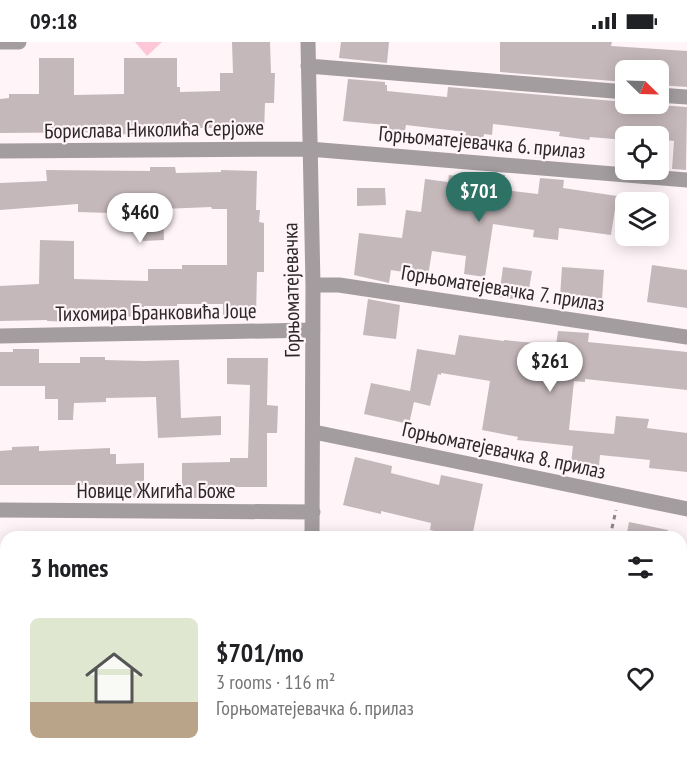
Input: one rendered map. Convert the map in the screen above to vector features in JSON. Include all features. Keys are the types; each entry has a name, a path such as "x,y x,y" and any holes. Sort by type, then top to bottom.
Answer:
{"street":[{"path":"0,42 19,42"},
{"name":"Горњоматејевачка","path":"308,42 313,285 312,531"},
{"path":"309,66 615,91"},
{"path":"669,96 687,97"},
{"name":"Борислава Николића Серјоже","path":"0,152 309,149"},
{"name":"Горњоматејевачка 6. прилаз","path":"309,149 687,180"},
{"name":"Горњоматејевачка 7. прилаз","path":"313,285 339,285 687,337"},
{"name":"Тихомира Бранковића Јоце","path":"0,336 313,330"},
{"name":"Горњоматејевачка 8. прилаз","path":"314,432 687,509"},
{"name":"Новице Жигића Боже","path":"0,510 313,512"}],"path":[{"path":"611,531 620,495"}],"shaded area":[{"path":"135,42 162,42 147,56"}],"building":[{"path":"232,42 270,42 271,73 275,73 274,103 265,103 264,132 219,131 219,128 180,128 180,135 115,134 115,132 0,133 0,99 9,98 9,94 39,94 39,58 74,58 74,95 124,94 124,58 177,58 177,87 180,87 180,92 220,91 220,73 233,73"},
{"path":"341,42 389,42 387,63 339,58"},
{"path":"500,42 612,42 611,46 687,51 687,87 669,86 669,60 615,60 615,81 500,72"},
{"path":"348,79 385,82 387,91 447,97 448,87 615,101 615,114 669,114 669,106 687,107 686,170 672,169 674,141 669,140 669,126 615,126 615,139 590,137 589,140 559,136 560,132 493,124 492,135 484,134 482,150 464,148 466,132 406,125 403,143 383,139 386,125 343,121"},
{"path":"150,167 175,167 176,173 221,172 221,170 257,171 256,210 260,210 259,222 264,223 264,272 257,272 256,317 223,317 223,304 177,304 177,306 144,306 144,317 74,315 74,322 0,321 0,286 39,284 40,240 74,241 74,279 148,281 148,269 182,269 182,265 227,265 227,209 212,209 211,207 163,209 164,240 143,241 142,214 78,212 78,204 0,210 0,183 47,181 46,170 150,171"},
{"path":"484,173 505,175 503,190 538,194 540,178 564,180 563,188 615,196 611,235 559,228 558,240 533,237 534,230 493,224 485,277 464,274 466,256 432,251 428,276 391,270 389,283 354,275 359,233 402,238 406,210 421,212 425,179 448,182 449,175 483,180"},
{"path":"357,188 385,188 386,205 357,206"},
{"path":"652,265 687,270 687,308 647,302"},
{"path":"503,267 532,271 527,301 499,297"},
{"path":"562,267 604,270 602,301 560,297"},
{"path":"368,299 400,305 396,339 363,335"},
{"path":"558,331 589,333 588,342 687,352 687,390 585,379 585,382 574,381 569,430 614,434 616,416 649,419 647,428 687,433 687,472 649,468 650,460 600,455 599,466 571,463 573,446 517,440 518,437 482,430 490,381 438,374 430,406 414,402 409,424 364,414 371,383 410,391 417,349 455,355 459,335 556,345"},
{"path":"13,349 39,349 39,363 80,363 80,357 105,357 105,360 179,360 181,418 221,416 221,435 158,438 156,397 106,398 106,402 74,403 73,420 58,420 58,399 45,399 45,386 0,386 0,352 13,352"},
{"path":"227,358 268,358 267,405 278,406 277,433 267,433 267,487 213,487 213,498 182,498 182,463 230,462 230,458 248,458 250,385 227,384"},
{"path":"39,446 39,451 110,448 110,454 116,454 116,464 144,463 144,498 115,498 115,485 0,485 0,451 12,450 12,447"},
{"path":"355,457 392,466 391,473 439,485 441,475 483,484 473,531 435,531 430,530 431,523 343,505"},
{"path":"629,522 668,530 668,531 627,531"}]}
